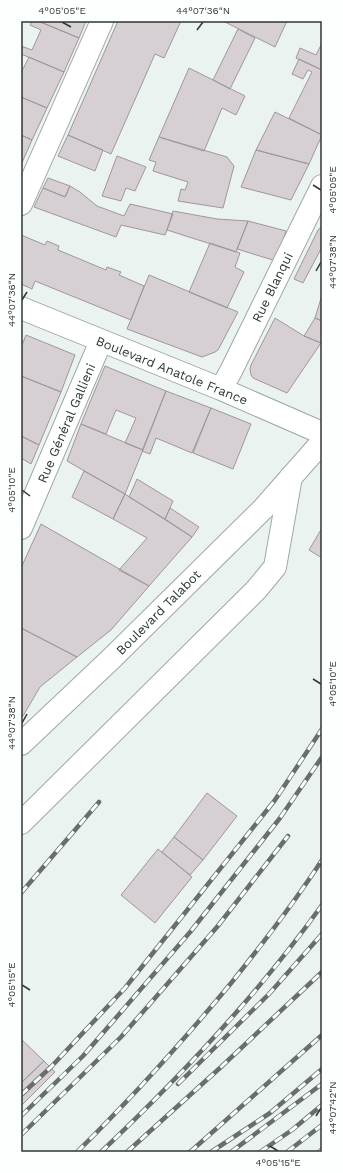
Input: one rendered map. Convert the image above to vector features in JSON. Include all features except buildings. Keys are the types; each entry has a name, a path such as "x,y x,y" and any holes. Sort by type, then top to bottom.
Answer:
{"street":[{"path":"21,204 102,21"},
{"name":"Rue Blanqui","path":"221,389 319,198"},
{"name":"Boulevard Anatole France","path":"21,308 221,389 322,433"},
{"name":"Rue Général Gallieni","path":"21,528 101,341"},
{"name":"Boulevard Talabot","path":"21,744 111,659 263,508 322,442"},
{"path":"21,823 256,590 275,567 292,477"}],"railway":[{"path":"21,1095 51,1067 125,988 275,800 322,729"},
{"path":"21,1116 83,1056 191,931 280,818 322,757"},
{"path":"21,893 99,802"},
{"path":"21,1135 121,1037 217,927 288,836"},
{"path":"77,1152 137,1090 214,1004 301,892 322,860"},
{"path":"101,1152 218,1034 272,971 322,905"},
{"path":"178,1084 269,994 322,934"},
{"path":"127,1152 221,1067 322,972"},
{"path":"190,1152 322,1035"},
{"path":"211,1152 270,1113 322,1069"},
{"path":"231,1152 322,1084"},
{"path":"260,1152 292,1130 322,1105"},
{"path":"287,1152 322,1125"},
{"path":"319,1152 322,1149"}]}
